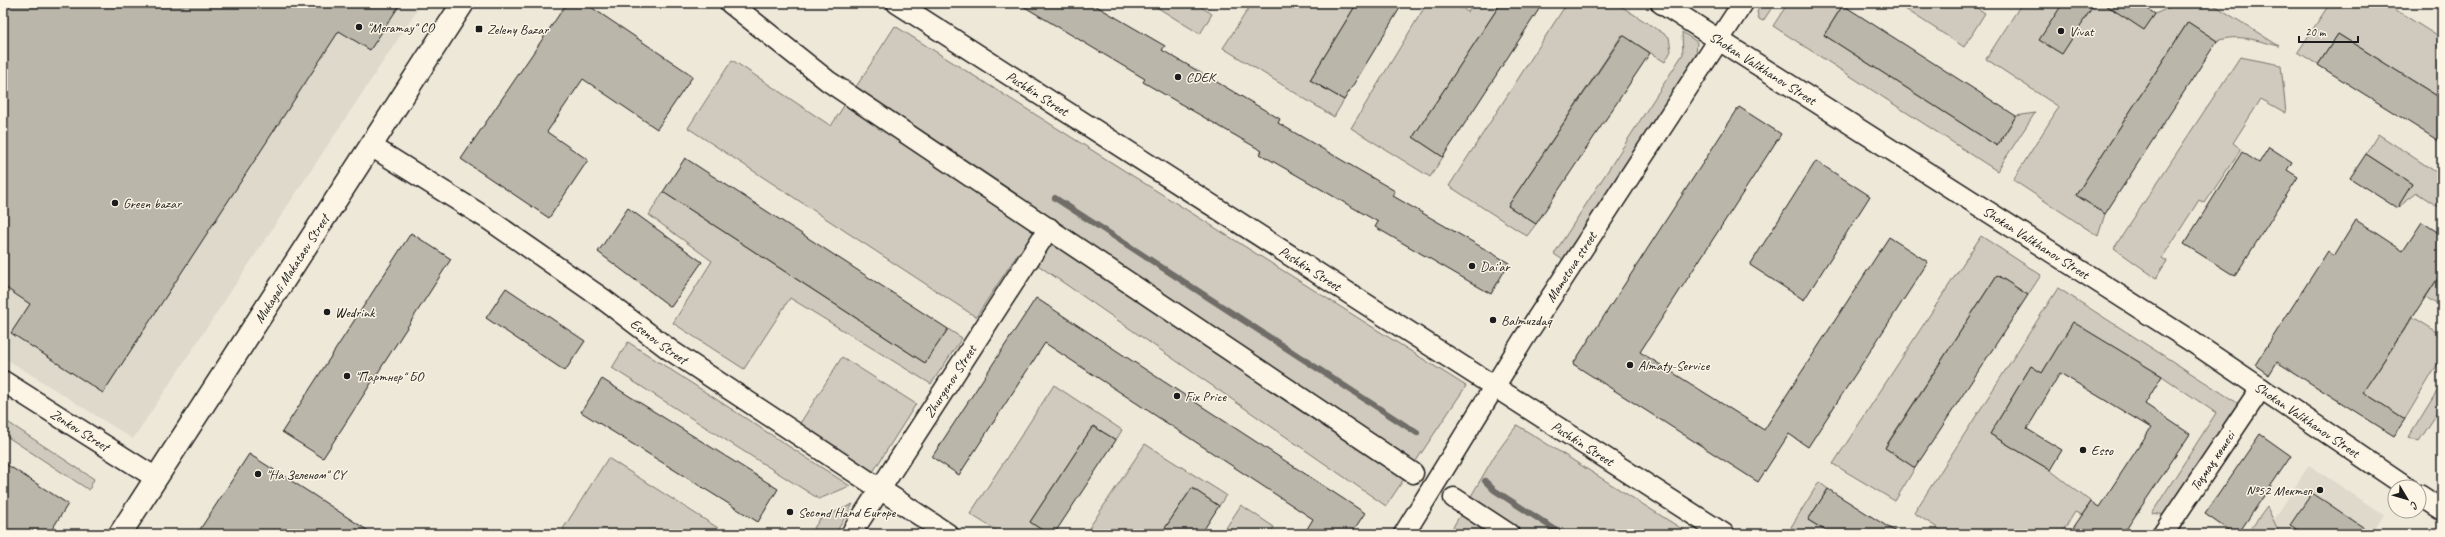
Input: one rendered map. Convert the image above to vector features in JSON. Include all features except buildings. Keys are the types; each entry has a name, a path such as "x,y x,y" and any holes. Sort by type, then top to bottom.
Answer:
{"main road":[{"name":"Mukagali Makataev Street","path":"120,534 463,3"}],"street":[{"path":"730,3 828,81 1413,473"},
{"name":"Pushkin Street","path":"897,3 1724,534"},
{"name":"Shokan Valikhanov Street","path":"1661,3 2261,388 2395,479"},
{"name":"Mametovа street","path":"1404,534 1494,385 1743,3"},
{"name":"Esenov Street","path":"371,146 491,221 603,299 670,350 948,534"},
{"name":"Zhurgenov Street","path":"851,534 1049,228"},
{"name":"Zenkov Street","path":"3,381 156,478"},
{"name":"Тоқмақ көшесі","path":"2163,534 2261,388"},
{"path":"1454,498 1509,534"},
{"path":"2427,500 2442,510"}],"shaded area":[{"name":"Green bazar","path":"3,3 422,3 133,439 3,357"},
{"path":"1150,3 1195,3 1212,14 1200,34"},
{"path":"1252,3 1357,3 1310,80 1344,100 1334,117 1223,48"},
{"path":"1427,3 1454,3 1468,12 1474,3 1501,3 1413,137 1443,157 1430,177 1351,128"},
{"path":"1567,3 1616,3 1669,37 1671,51 1665,62 1622,35 1508,206 1536,224 1527,236 1449,186"},
{"path":"1761,3 1775,3 1763,21 1759,19 1757,12"},
{"path":"1788,3 1840,3 1843,5 1824,35 1997,146 2016,116 2035,113 1997,171 1773,26"},
{"path":"1896,3 1969,3 1985,13 1964,47"},
{"path":"2022,3 2103,3 2144,29 2155,14 2179,3 2211,3 2279,46 2256,40 2240,38 2217,41 2188,22 2076,195 2105,214 2098,236 2013,180 2059,107 1986,59"},
{"path":"2330,3 2385,3 2442,39 2442,99 2338,34 2318,65 2298,52"},
{"path":"895,26 1466,386 1386,506 1019,252 976,317 688,128 732,60 831,126"},
{"path":"1682,32 1697,42 1696,56 1563,260 1554,254 1683,54"},
{"path":"2240,57 2281,65 2286,113 2261,99 2233,143 2241,149 2205,203 2199,200 2162,258 2167,261 2156,278 2114,248"},
{"path":"2378,134 2442,176 2442,209 2417,193 2397,208 2412,184 2366,154"},
{"path":"663,192 925,363 948,329 962,338 931,384 790,298 744,369 673,323 712,261 649,215"},
{"path":"1981,236 2041,275 2028,295 1997,275 1885,447 1915,468 1895,501 1833,464"},
{"path":"2442,272 2442,308 2426,297"},
{"path":"2058,288 2239,404 2166,515 2152,513 2216,413 2162,376 2073,323 2042,373 2031,366 1990,434 2050,470 2091,502 2082,515 2075,512 2061,534 1947,534 1914,513"},
{"path":"2413,317 2442,335 2442,357 2405,419 2313,360 2369,383"},
{"path":"628,342 850,486 819,499 612,368"},
{"path":"842,357 916,404 873,472 799,425"},
{"path":"2442,383 2442,406 2419,441 2409,437"},
{"path":"1054,385 1122,430 1116,440 1093,426 1030,522 1048,534 1002,534 970,514"},
{"path":"3,419 94,479 89,490 3,434"},
{"path":"1517,425 1690,534 1449,534 1495,455"},
{"path":"1145,444 1226,495 1219,506 1192,488 1161,534 1085,534"},
{"path":"608,458 718,528 714,534 570,534 563,529"},
{"name":"№52 Мектеп","path":"2309,465 2384,515 2372,533 2373,534 2265,534"},
{"path":"1819,482 1828,489 1808,520 1831,534 1801,534 1791,527"},
{"path":"853,504 835,534 810,534 820,519"},
{"path":"1241,505 1274,527 1270,534 1222,534"},
{"path":"2267,507 2280,534 2247,534"}],"waterway":[{"path":"1055,198 1417,433"},
{"path":"1485,481 1494,490 1562,534"}],"place":[{"name":"\"Мегатау\" СО","path":"359,27"},
{"name":"Zeleny Bazar","path":"479,29"},
{"name":"Vivat","path":"2061,31"},
{"name":"CDEK","path":"1178,77"},
{"name":"Green bazar","path":"115,203"},
{"name":"Dai’ar","path":"1472,266"},
{"name":"Wedrink","path":"327,312"},
{"name":"Balmuzdaq","path":"1493,320"},
{"name":"Almaty-Service","path":"1630,365"},
{"name":"\"Партнер\" БО","path":"347,376"},
{"name":"Fix Price","path":"1177,396"},
{"name":"Esso","path":"2083,450"},
{"name":"\"На Зеленом\" СҮ","path":"258,474"},
{"name":"№52 Мектеп","path":"2320,490"},
{"name":"Second Hand Europe","path":"790,512"}]}
